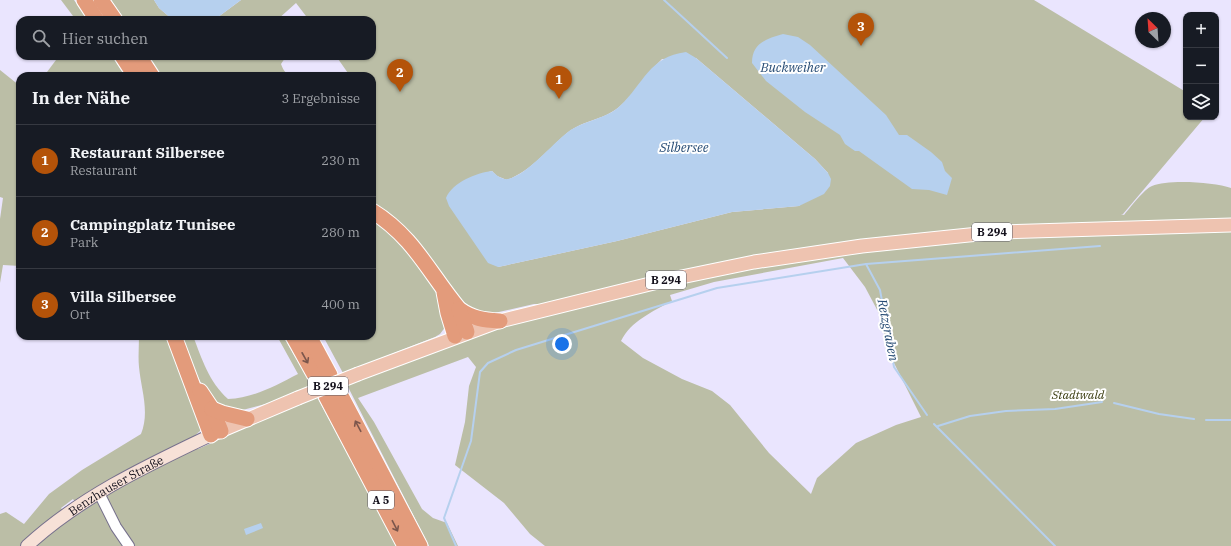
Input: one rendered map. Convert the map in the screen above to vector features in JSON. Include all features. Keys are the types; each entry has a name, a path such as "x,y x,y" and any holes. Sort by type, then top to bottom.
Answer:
{"highway":[{"path":"84,0 95,16"},
{"path":"101,0 112,16"},
{"path":"125,60 132,72"},
{"path":"142,60 149,72"},
{"path":"376,214 400,233 411,244 425,260 444,291 459,309 478,319 500,321"},
{"path":"444,291 448,313 461,334"},
{"path":"459,309 461,334"},
{"path":"176,340 193,382 198,405 216,433"},
{"path":"295,340 324,378 310,340"},
{"path":"193,382 212,409 216,433"},
{"name":"A 5","path":"405,546 332,393 420,546"},
{"path":"212,409 247,419"}],"main road":[{"name":"B 294","path":"216,433 298,398 461,334 500,321 662,281 747,264 862,246 998,232 1231,226"},
{"name":"Benzhauser Straße","path":"27,546 65,514 98,493 216,433"}],"street":[{"path":"98,493 116,527 129,546"}],"green space":[{"path":"61,0 74,0 85,16 73,16"},
{"path":"111,0 154,0 159,8 168,16 122,16"},
{"name":"Stadtwald","path":"241,0 1034,0 1183,90 1183,120 1202,120 1123,214 1121,214 1124,215 1149,188 1159,184 1191,182 1214,184 1231,188 1231,546 545,546 530,534 504,503 455,465 465,422 469,386 476,367 468,357 358,398 374,422 422,509 433,518 447,523 458,546 429,546 347,385 466,339 533,318 551,304 534,304 490,314 471,313 418,242 400,225 376,208 376,72 347,72 339,60 376,60 376,16 306,16 296,3 281,16 219,16","holes":["696,58 815,159 828,173 799,206 732,212 617,241 498,267 478,175 492,171 497,176 507,180 516,176 532,165 567,133 580,125 607,115 619,107 630,97 662,59","843,258 865,287 882,319 887,349 921,417 896,425 856,443 817,478 811,494 769,453 730,405 712,391 682,379 643,358 621,341 636,322 672,301 670,295 714,282"]},
{"path":"56,60 115,60 122,72 47,72"},
{"path":"151,60 284,60 281,64 286,72 159,72"},
{"path":"0,70 16,83 16,266 3,265 0,283 0,219 3,198 0,197"},
{"path":"376,222 404,247 432,281 439,297 446,326 440,334 435,337 343,373 325,340 376,340"},
{"path":"139,340 169,340 201,427 200,431 192,438 198,449 293,406 317,397 397,546 0,546 0,514 6,512 24,524 49,494 82,470 141,434 144,426 145,409 139,367","holes":["73,499 82,512 69,519 61,508"]},
{"path":"182,340 195,340 211,378 221,392 228,399 237,398 255,394 298,374 279,340 285,340 312,386 281,400 231,413 209,399 190,361"}],"water":[{"path":"154,0 241,0 219,16 168,16 159,8"},
{"name":"Buckweiher","path":"783,34 798,37 810,45 886,115 899,135 907,135 942,162 945,171 952,178 947,195 929,190 912,189 859,151 855,151 845,144 840,135 805,112 766,81 752,63 754,51 757,46 766,40"},
{"name":"Silbersee","path":"686,52 696,58 815,159 828,173 831,179 830,186 824,194 799,206 732,212 617,241 498,267 488,263 449,206 446,198 449,192 466,179 486,172 492,171 499,177 508,179 523,172 568,132 574,128 609,114 620,106 648,72 663,59"},
{"path":"261,523 263,528 246,535 244,529"}],"waterway":[{"path":"664,0 727,58"},
{"path":"456,546 444,518 471,441 480,372 488,363 516,350 717,288 866,264 1100,246"},
{"name":"Retzgraben","path":"866,264 880,290 894,367 927,415"},
{"path":"938,426 970,416 1006,411 1055,409 1102,402"},
{"path":"1114,403 1159,414 1194,419"},
{"path":"1206,420 1231,420"},
{"path":"934,424 1055,546"}],"place":[{"name":"Villa Silbersee","path":"861,46"},
{"name":"Campingplatz Tunisee","path":"400,92"},
{"name":"Restaurant Silbersee","path":"559,99"}]}
